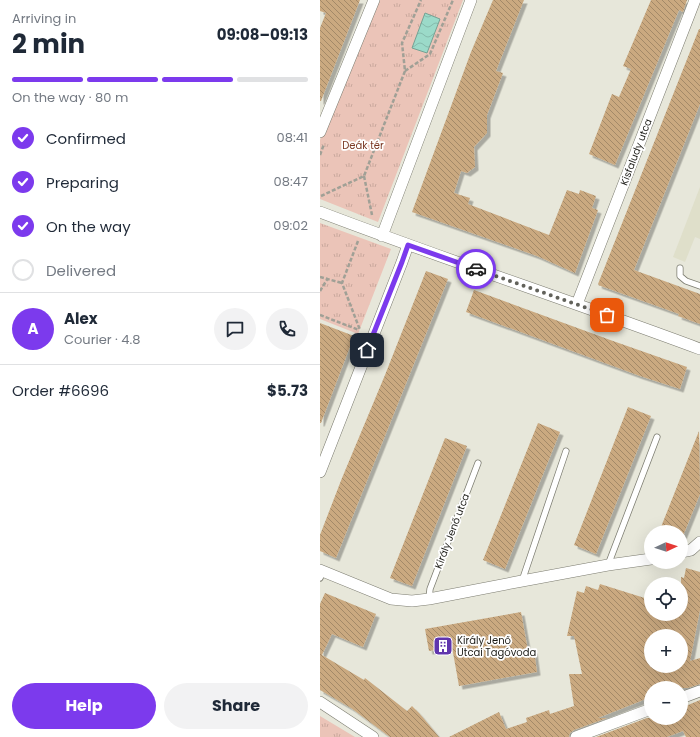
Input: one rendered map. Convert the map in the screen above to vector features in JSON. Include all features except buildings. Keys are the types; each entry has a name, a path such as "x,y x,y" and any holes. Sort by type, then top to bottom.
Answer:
{"street":[{"path":"320,132 374,0"},
{"path":"382,236 471,0"},
{"name":"Kisfaludy utca","path":"577,304 695,0"},
{"path":"320,212 382,236 577,304 700,349"},
{"path":"320,472 408,245"},
{"path":"688,551 691,550 700,542"},
{"path":"321,573 391,599 412,601 429,599 522,580 644,560"},
{"path":"688,695 700,691"},
{"path":"320,702 373,737"},
{"path":"576,737 644,712"}],"lane":[{"path":"680,268 680,276 686,281 700,286"},
{"path":"608,565 657,437"},
{"path":"522,580 566,451"},
{"name":"Király Jenő utca","path":"429,599 430,589 478,463"}],"path":[{"path":"372,215 364,176 405,71 402,44 421,0"},
{"path":"405,71 430,54 453,0"},
{"path":"321,196 364,176"},
{"path":"320,315 360,330 342,283 358,241"},
{"path":"320,277 342,283"},
{"path":"320,292 328,278"}],"shaded area":[{"path":"700,187 700,239 695,237 685,262 673,257"}],"green space":[{"name":"Deák tér","path":"377,0 463,0 378,222 320,199 320,140"},
{"path":"320,223 391,249 358,334 320,319"},
{"path":"320,716 355,737 320,737"}],"water":[{"path":"425,13 440,19 427,53 412,48"}],"way so far":[{"path":"476,269 607,315"}],"place":[{"name":"Király Jenő Utcai Tagóvoda","path":"443,646"}],"route":[{"path":"367,350 408,245 476,269"}]}
